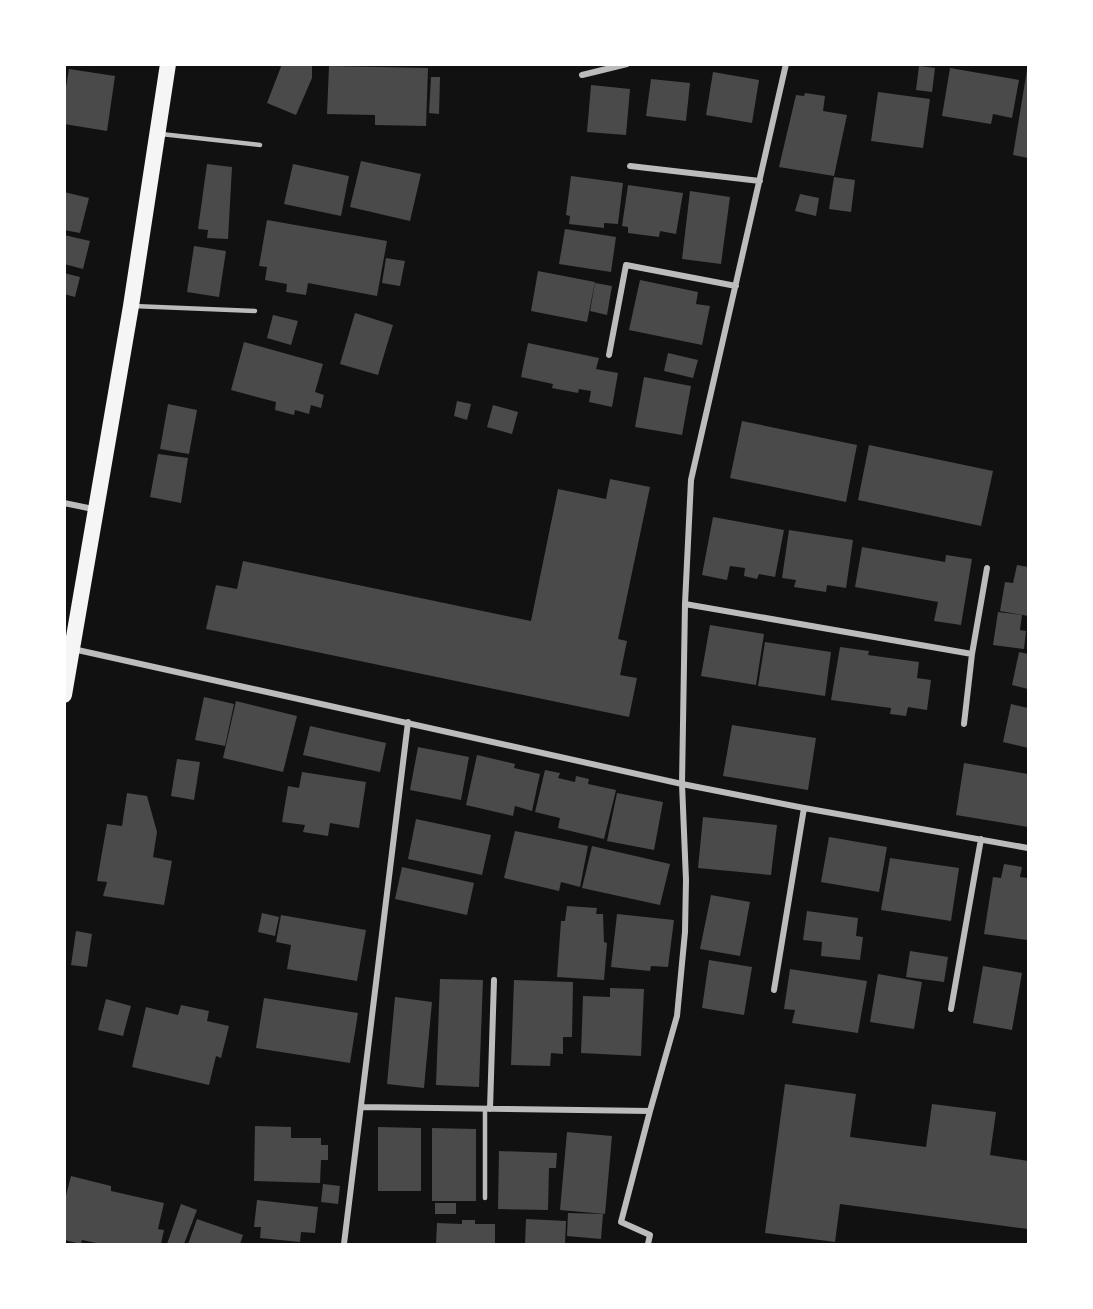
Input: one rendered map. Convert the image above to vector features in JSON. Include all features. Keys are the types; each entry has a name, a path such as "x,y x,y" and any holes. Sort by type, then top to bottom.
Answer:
{"highway":[{"path":"64,694 131,306 168,64"}],"street":[{"path":"582,75 627,64"},
{"path":"648,1245 650,1235 621,1222 677,1016 685,932 686,880 682,784 685,604 692,480 786,64"},
{"path":"630,166 760,181"},
{"path":"609,355 626,265 736,286"},
{"path":"64,502 97,510"},
{"path":"964,724 972,654 987,568"},
{"path":"685,604 972,654"},
{"path":"72,649 682,784 1029,848"},
{"path":"344,1245 408,722"},
{"path":"774,990 804,808"},
{"path":"951,1009 981,839"},
{"path":"487,1109 494,980"},
{"path":"361,1107 650,1111"}],"lane":[{"path":"158,134 260,145"},
{"path":"131,306 255,311"},
{"path":"485,1198 487,1109"}],"building":[{"path":"282,64 312,64 312,78 296,115 267,103"},
{"path":"329,66 428,68 426,126 375,125 375,115 327,114"},
{"path":"919,66 935,68 932,92 916,90"},
{"path":"950,68 1019,80 1012,118 993,114 991,124 942,116"},
{"path":"69,69 115,76 107,131 64,124 64,99"},
{"path":"1028,70 1028,158 1013,155"},
{"path":"713,72 759,80 752,123 706,115"},
{"path":"431,77 440,77 439,114 429,113"},
{"path":"651,79 690,83 686,121 646,116"},
{"path":"591,85 630,89 626,135 587,132"},
{"path":"878,92 930,99 923,148 871,141"},
{"path":"805,93 825,96 823,111 847,115 834,176 779,167 796,95 804,96"},
{"path":"361,161 421,174 410,221 350,207"},
{"path":"207,164 232,167 228,239 207,238 208,230 198,229"},
{"path":"293,164 349,176 341,216 284,204"},
{"path":"571,176 623,183 618,224 604,223 604,228 569,224 570,216 566,215"},
{"path":"834,177 855,180 851,212 829,209"},
{"path":"628,185 683,193 676,234 660,231 659,237 628,233 628,227 622,226"},
{"path":"690,191 730,197 721,264 682,259"},
{"path":"64,192 89,198 80,233 64,230"},
{"path":"800,194 819,198 816,216 795,211"},
{"path":"267,220 387,241 377,296 308,283 306,295 286,292 287,284 265,280 267,267 259,266"},
{"path":"565,229 616,237 611,272 559,264"},
{"path":"64,235 90,241 83,269 64,264"},
{"path":"194,246 226,251 219,297 187,292"},
{"path":"386,258 405,261 400,286 382,283"},
{"path":"538,271 595,282 587,322 531,311"},
{"path":"64,273 80,277 75,297 64,294"},
{"path":"640,280 698,292 696,304 710,306 702,345 629,330"},
{"path":"595,283 612,286 607,315 590,311"},
{"path":"355,313 393,325 378,375 340,364"},
{"path":"273,315 298,321 291,345 267,338"},
{"path":"244,342 323,364 315,392 324,395 321,408 311,405 309,414 295,410 294,415 275,410 276,402 231,390"},
{"path":"528,343 599,358 596,369 618,373 612,407 589,402 591,391 579,389 578,393 552,388 553,384 521,377"},
{"path":"668,353 698,360 693,378 664,371"},
{"path":"644,377 691,386 682,435 635,427"},
{"path":"457,401 471,404 467,420 454,416"},
{"path":"168,404 197,410 189,454 160,449"},
{"path":"493,405 518,412 512,434 487,427"},
{"path":"742,421 857,445 846,502 730,478"},
{"path":"869,445 993,471 981,526 858,500"},
{"path":"158,454 188,458 181,503 150,497"},
{"path":"610,479 650,487 618,639 627,641 620,675 637,678 629,717 206,629 216,585 237,589 243,561 531,621 558,489 606,499"},
{"path":"713,517 784,530 775,577 759,574 757,579 744,576 745,568 730,566 727,580 702,575"},
{"path":"789,530 853,540 846,588 827,585 826,592 794,587 796,580 782,578"},
{"path":"862,547 945,562 946,555 972,559 961,625 934,621 938,602 855,587"},
{"path":"1017,565 1028,567 1028,616 1000,611 1005,582 1013,583"},
{"path":"998,612 1022,615 1020,630 1026,631 1024,649 993,645"},
{"path":"710,625 764,634 756,685 701,676"},
{"path":"765,642 831,652 825,696 758,686"},
{"path":"840,647 869,651 868,655 919,662 917,678 931,680 927,710 908,707 906,716 890,714 891,708 831,700"},
{"path":"1019,652 1028,654 1028,689 1012,685"},
{"path":"204,697 234,704 225,746 195,740"},
{"path":"236,701 297,716 283,772 223,758"},
{"path":"1011,704 1028,708 1028,748 1003,742"},
{"path":"732,725 816,738 808,790 723,776"},
{"path":"310,726 386,743 380,772 303,755"},
{"path":"418,747 469,757 461,800 410,790"},
{"path":"477,755 515,764 514,768 540,774 532,811 515,806 513,816 466,805"},
{"path":"177,759 200,762 194,800 171,796"},
{"path":"964,763 1028,774 1028,827 956,815"},
{"path":"545,770 560,773 558,778 575,782 576,776 589,779 588,784 616,790 604,839 558,828 560,818 535,812"},
{"path":"302,772 366,782 359,828 330,823 328,836 303,832 305,825 282,822 288,786 299,788"},
{"path":"127,793 147,796 157,832 153,857 172,861 164,905 103,896 107,882 97,881 107,824 122,826"},
{"path":"617,793 663,802 654,850 607,841"},
{"path":"703,817 777,825 771,875 698,868"},
{"path":"416,819 491,835 482,875 408,859"},
{"path":"515,831 588,846 580,887 561,882 559,891 504,878"},
{"path":"829,837 887,847 879,892 821,882"},
{"path":"592,846 670,864 660,905 582,888"},
{"path":"890,858 959,868 951,921 881,910"},
{"path":"1004,864 1022,867 1020,877 1028,878 1027,940 984,934 993,877 1001,878"},
{"path":"402,867 474,883 467,915 395,899"},
{"path":"711,895 750,902 740,956 700,949"},
{"path":"567,906 597,908 596,914 603,914 604,942 607,943 604,980 557,977 561,921 565,921"},
{"path":"807,911 858,918 856,936 863,937 860,960 821,956 822,942 803,940"},
{"path":"262,913 279,917 275,936 258,932"},
{"path":"617,914 674,920 668,967 651,966 650,971 611,967"},
{"path":"281,915 366,930 357,981 287,969 291,945 276,942"},
{"path":"76,931 92,934 87,967 71,965"},
{"path":"910,951 948,957 944,982 906,977"},
{"path":"709,960 752,967 744,1015 702,1008"},
{"path":"983,966 1022,973 1012,1030 973,1023"},
{"path":"790,969 867,981 858,1033 792,1023 795,1010 784,1009"},
{"path":"878,974 922,982 914,1029 870,1022"},
{"path":"440,979 483,980 479,1087 436,1085"},
{"path":"514,980 573,982 572,1037 563,1037 563,1054 551,1053 550,1066 511,1065"},
{"path":"610,988 644,989 641,1056 581,1053 583,996 610,997"},
{"path":"395,997 432,1002 424,1088 387,1084"},
{"path":"264,998 358,1013 350,1063 256,1048"},
{"path":"106,999 131,1006 123,1036 98,1030"},
{"path":"181,1005 209,1011 207,1021 229,1026 221,1058 216,1056 209,1085 132,1067 146,1007 178,1015"},
{"path":"785,1084 856,1094 850,1137 926,1147 932,1104 996,1112 990,1155 1028,1161 1028,1229 840,1204 835,1242 765,1233"},
{"path":"255,1126 291,1127 291,1138 321,1138 321,1145 328,1145 328,1160 321,1160 320,1183 254,1181"},
{"path":"378,1127 421,1128 421,1191 378,1191"},
{"path":"432,1128 476,1129 476,1201 432,1201"},
{"path":"567,1132 612,1136 605,1214 560,1210"},
{"path":"499,1151 557,1153 556,1168 549,1168 548,1210 498,1209"},
{"path":"71,1176 111,1186 111,1191 164,1203 158,1229 164,1230 161,1244 101,1244 82,1240 81,1244 64,1240 64,1203"},
{"path":"323,1184 340,1186 338,1204 321,1202"},
{"path":"257,1200 318,1207 315,1233 301,1232 300,1242 260,1238 261,1227 254,1227"},
{"path":"435,1203 456,1203 456,1214 435,1214"},
{"path":"181,1204 197,1210 184,1244 167,1244"},
{"path":"568,1213 603,1214 601,1239 567,1236"},
{"path":"197,1219 243,1235 240,1244 188,1244"},
{"path":"526,1219 566,1221 565,1244 525,1244"},
{"path":"462,1220 475,1220 475,1224 495,1224 495,1244 436,1244 437,1223 462,1224"}]}
